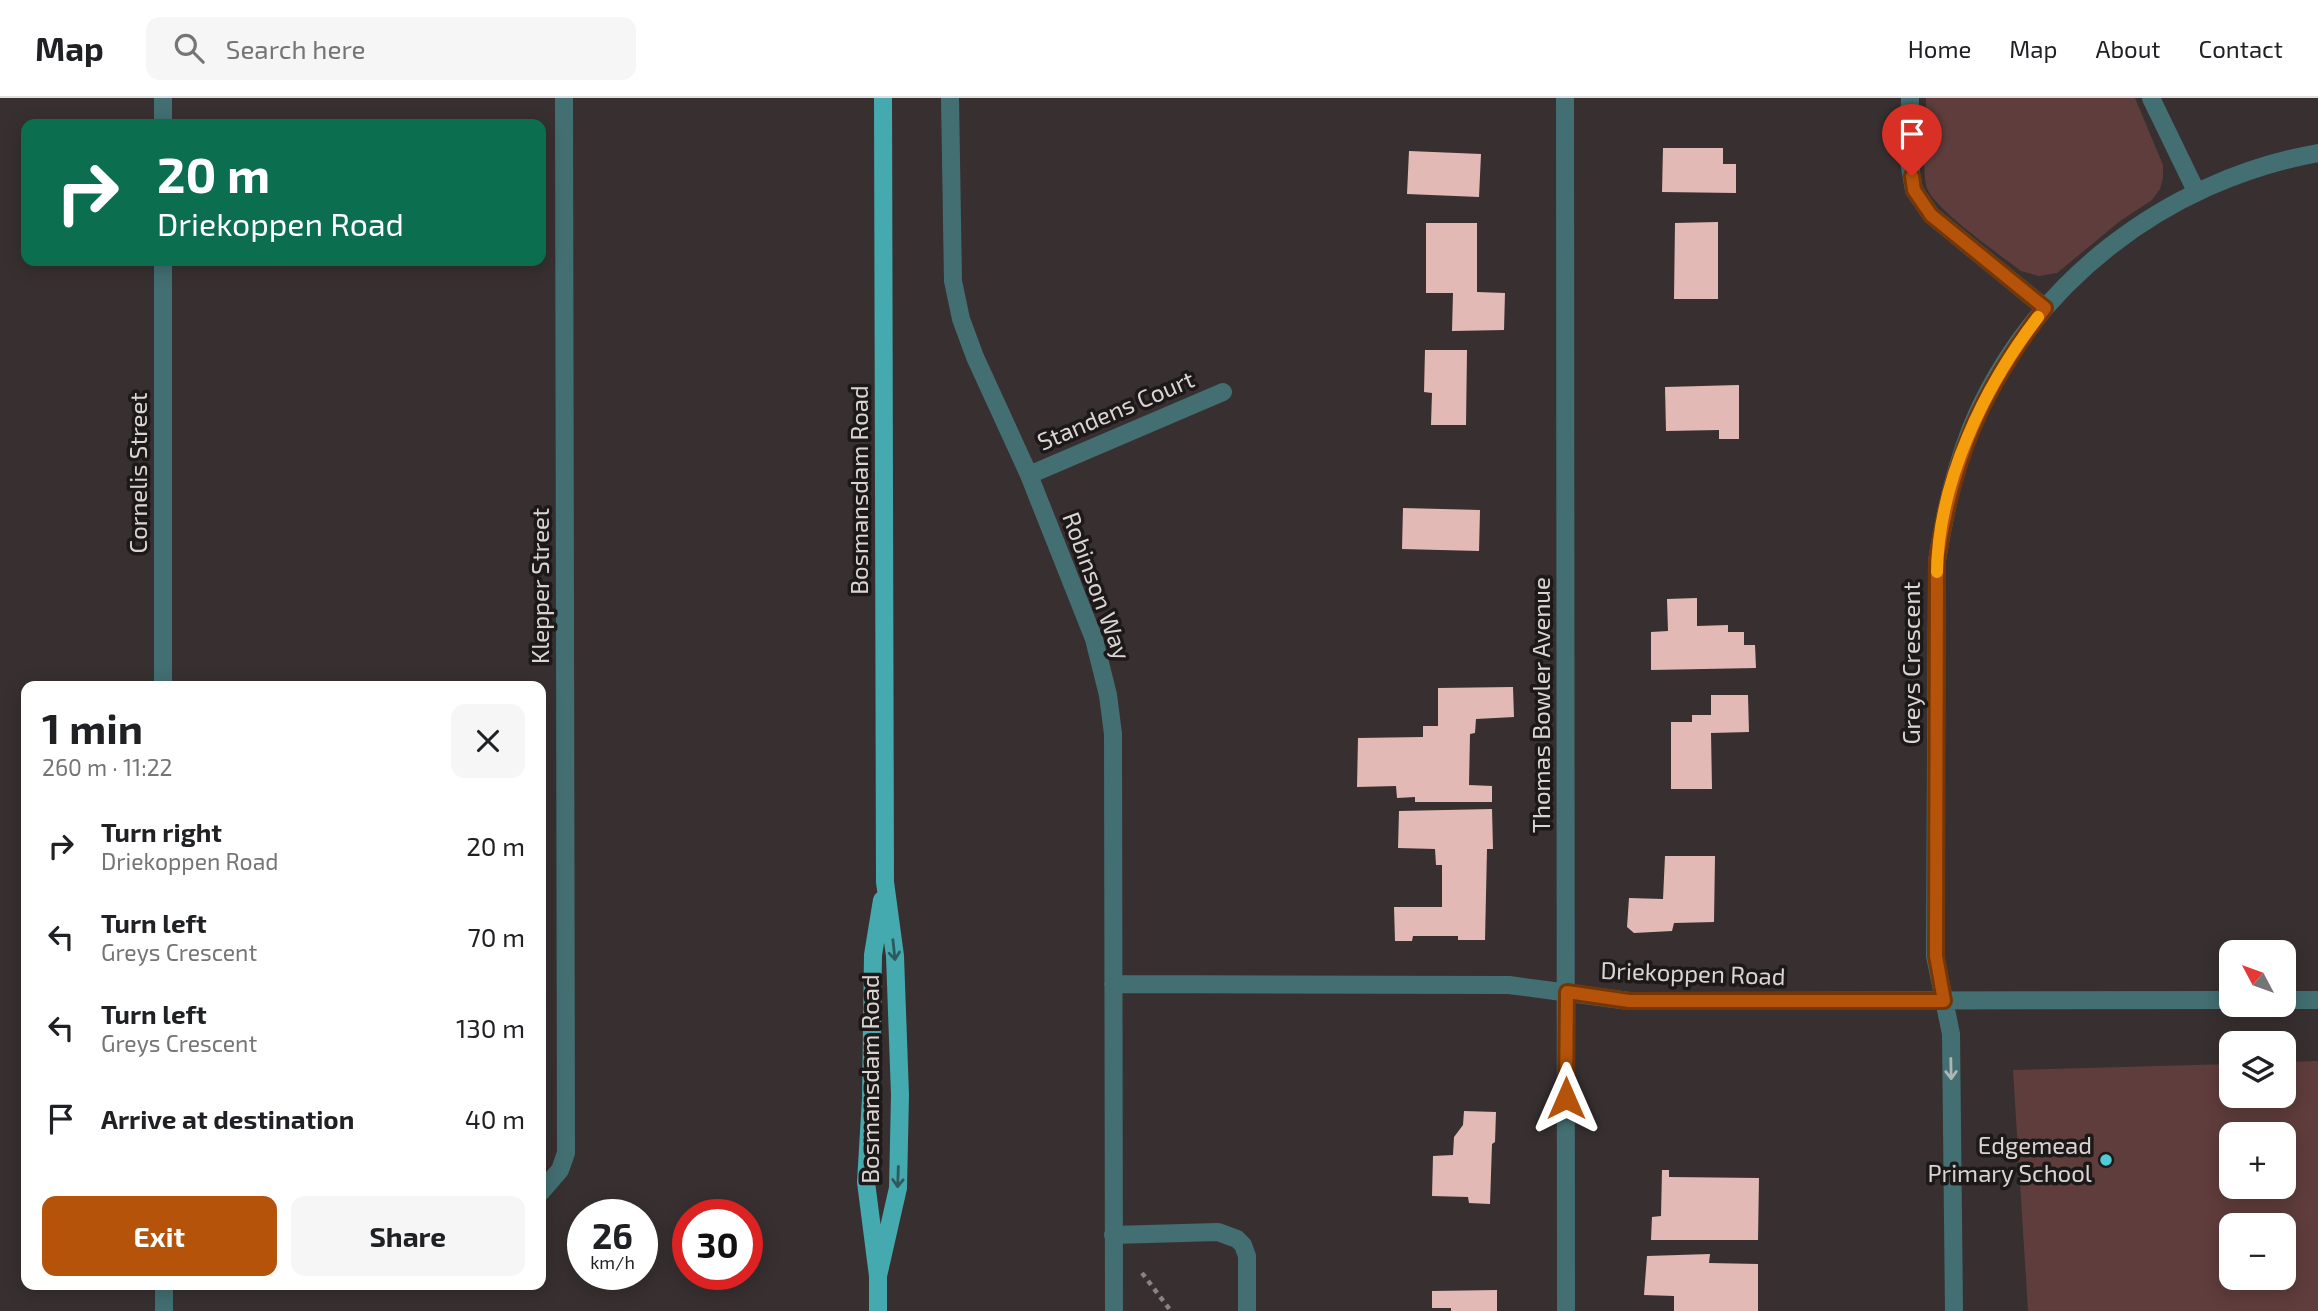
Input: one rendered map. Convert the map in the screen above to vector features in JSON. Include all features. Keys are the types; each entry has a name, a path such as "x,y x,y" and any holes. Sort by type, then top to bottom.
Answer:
{"main road":[{"name":"Bosmansdam Road","path":"878,1276 898,1188 900,1108 895,956 885,882 883,98"},
{"name":"Bosmansdam Road","path":"878,1311 878,1276 866,1182 871,1098 873,955 885,882"}],"street":[{"path":"163,98 163,119"},
{"name":"Klepper Street","path":"546,1186 561,1170 566,1153 564,98"},
{"name":"Robinson Way","path":"950,98 953,281 961,319 1094,639 1108,695 1113,734 1114,1311"},
{"name":"Thomas Bowler Avenue","path":"1565,98 1566,1311"},
{"path":"1910,98 1909,161 1914,190 1931,215 2045,308"},
{"path":"2151,98 2196,191"},
{"name":"Greys Crescent","path":"1954,1311 1951,1034 1936,956 1937,561 1944,515 1956,470 1972,426 2016,345 2045,308 2078,273 2154,214 2196,191 2268,164 2318,153"},
{"name":"Cornelis Street","path":"163,266 163,681"},
{"name":"Standens Court","path":"1028,475 1223,392"},
{"name":"Driekoppen Road","path":"1113,984 1509,985 1629,1001 2219,1000"},
{"path":"2296,1000 2318,1000"},
{"path":"1113,1235 1218,1232 1237,1238 1247,1256 1247,1311"},
{"path":"164,1290 164,1311"}],"shaded area":[{"path":"1926,98 2135,98 2163,165 2160,189 2152,200 2120,221 2057,273 2039,276 2021,271 1952,217 1930,194 1924,165"},
{"name":"Edgemead Primary School","path":"2318,1061 2318,1311 2028,1311 2013,1070 2219,1064 2219,1108 2296,1108 2296,1062"}],"building":[{"path":"1663,148 1723,148 1723,164 1736,164 1736,193 1662,192"},
{"path":"1409,151 1481,154 1479,197 1407,194"},
{"path":"1718,222 1718,299 1674,299 1675,223"},
{"path":"1426,223 1477,223 1477,292 1505,293 1504,330 1452,331 1453,293 1426,293"},
{"path":"1425,350 1467,350 1466,425 1431,425 1432,393 1424,392"},
{"path":"1739,385 1739,439 1719,439 1719,430 1666,431 1665,387"},
{"path":"1403,508 1480,510 1479,551 1402,549"},
{"path":"1697,598 1697,626 1728,625 1728,632 1744,632 1744,645 1755,645 1756,668 1651,670 1651,632 1668,631 1667,599"},
{"path":"1513,687 1514,717 1476,719 1475,733 1470,734 1469,785 1492,786 1492,802 1415,802 1415,797 1397,798 1396,786 1357,787 1358,738 1423,737 1423,726 1438,726 1438,688"},
{"path":"1711,695 1748,695 1749,732 1711,733 1712,789 1671,789 1671,722 1692,722 1692,715 1711,715"},
{"path":"1492,809 1493,849 1487,849 1485,940 1458,940 1458,936 1413,936 1412,941 1395,941 1394,907 1442,907 1442,865 1436,865 1435,849 1398,848 1399,811"},
{"path":"1665,856 1715,856 1714,922 1674,923 1672,931 1634,933 1627,927 1629,898 1663,899"},
{"path":"1464,1111 1496,1112 1490,1204 1469,1203 1468,1197 1432,1196 1433,1156 1453,1155 1454,1137 1463,1125"},
{"path":"1662,1170 1669,1170 1669,1177 1759,1178 1758,1240 1651,1240 1652,1217 1661,1216"},
{"path":"1710,1254 1709,1263 1758,1264 1758,1311 1674,1311 1674,1296 1644,1295 1647,1256"},
{"path":"1497,1290 1497,1311 1451,1311 1451,1308 1432,1308 1432,1291"}],"slow traffic":[{"path":"1937,572 1944,515 1972,426 2016,345 2038,317"}],"place":[{"name":"Edgemead Primary School","path":"2106,1160"}],"route":[{"path":"1566,1098 1567,992 1629,1001 1944,1001 1936,956 1937,561 1944,515 1972,426 2016,345 2045,308 1931,215 1914,190 1912,176"}]}
